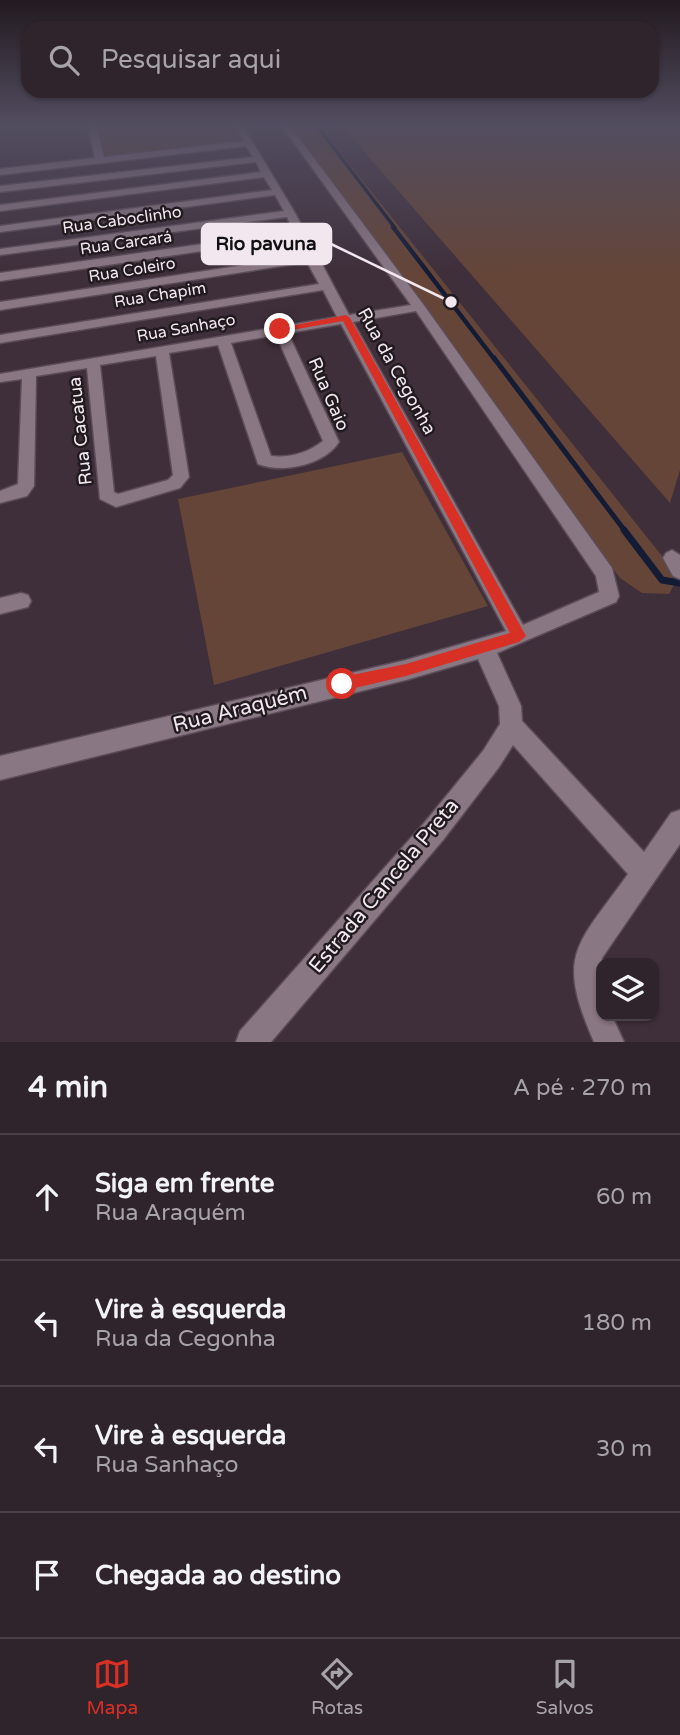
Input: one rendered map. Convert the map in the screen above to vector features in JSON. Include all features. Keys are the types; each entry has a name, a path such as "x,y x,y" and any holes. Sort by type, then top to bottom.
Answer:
{"street":[{"path":"0,189 123,175"},
{"path":"0,208 261,175"},
{"name":"Rua da Cegonha","path":"266,175 290,213 311,258 519,636"},
{"path":"322,175 419,307"},
{"name":"Rua Carcará","path":"0,229 277,192"},
{"name":"Rua Caboclinho","path":"0,252 290,213"},
{"name":"Rua Carcará","path":"0,277 298,233"},
{"name":"Rua Coleiro","path":"0,306 311,258"},
{"name":"Rua Chapim","path":"0,339 327,286"},
{"name":"Rua Sanhaço","path":"0,379 419,307"},
{"name":"Rua Araquém","path":"0,768 293,695 406,670 484,648 519,636 609,596 608,582 419,307"},
{"name":"Rua Gaio","path":"223,340 264,460 276,465 322,452 331,442 280,329"},
{"name":"Rua Cacatua","path":"93,363 106,495 116,500 174,484 181,477 162,350"},
{"path":"0,498 21,492 26,486 29,374"},
{"path":"0,606 20,601"},
{"path":"484,648 510,706 511,726 645,873"},
{"name":"Estrada Cancela Preta","path":"251,1042 434,831 491,759 511,726"},
{"path":"609,1042 590,1000 586,967 589,953 678,830"}],"shaded area":[{"path":"325,175 358,175 670,566 674,585 669,594 642,593 620,578"},
{"path":"384,175 680,175 680,470 670,503"},
{"path":"402,452 488,606 214,685 178,499"}],"waterway":[{"path":"354,175 395,228"},
{"path":"393,227 495,360"},
{"path":"494,358 625,531"},
{"path":"624,530 662,580 680,583"}],"place":[{"name":"Rio pavuna","path":"451,302"}],"route":[{"path":"280,329 346,318 519,636 406,670 342,684"}]}
